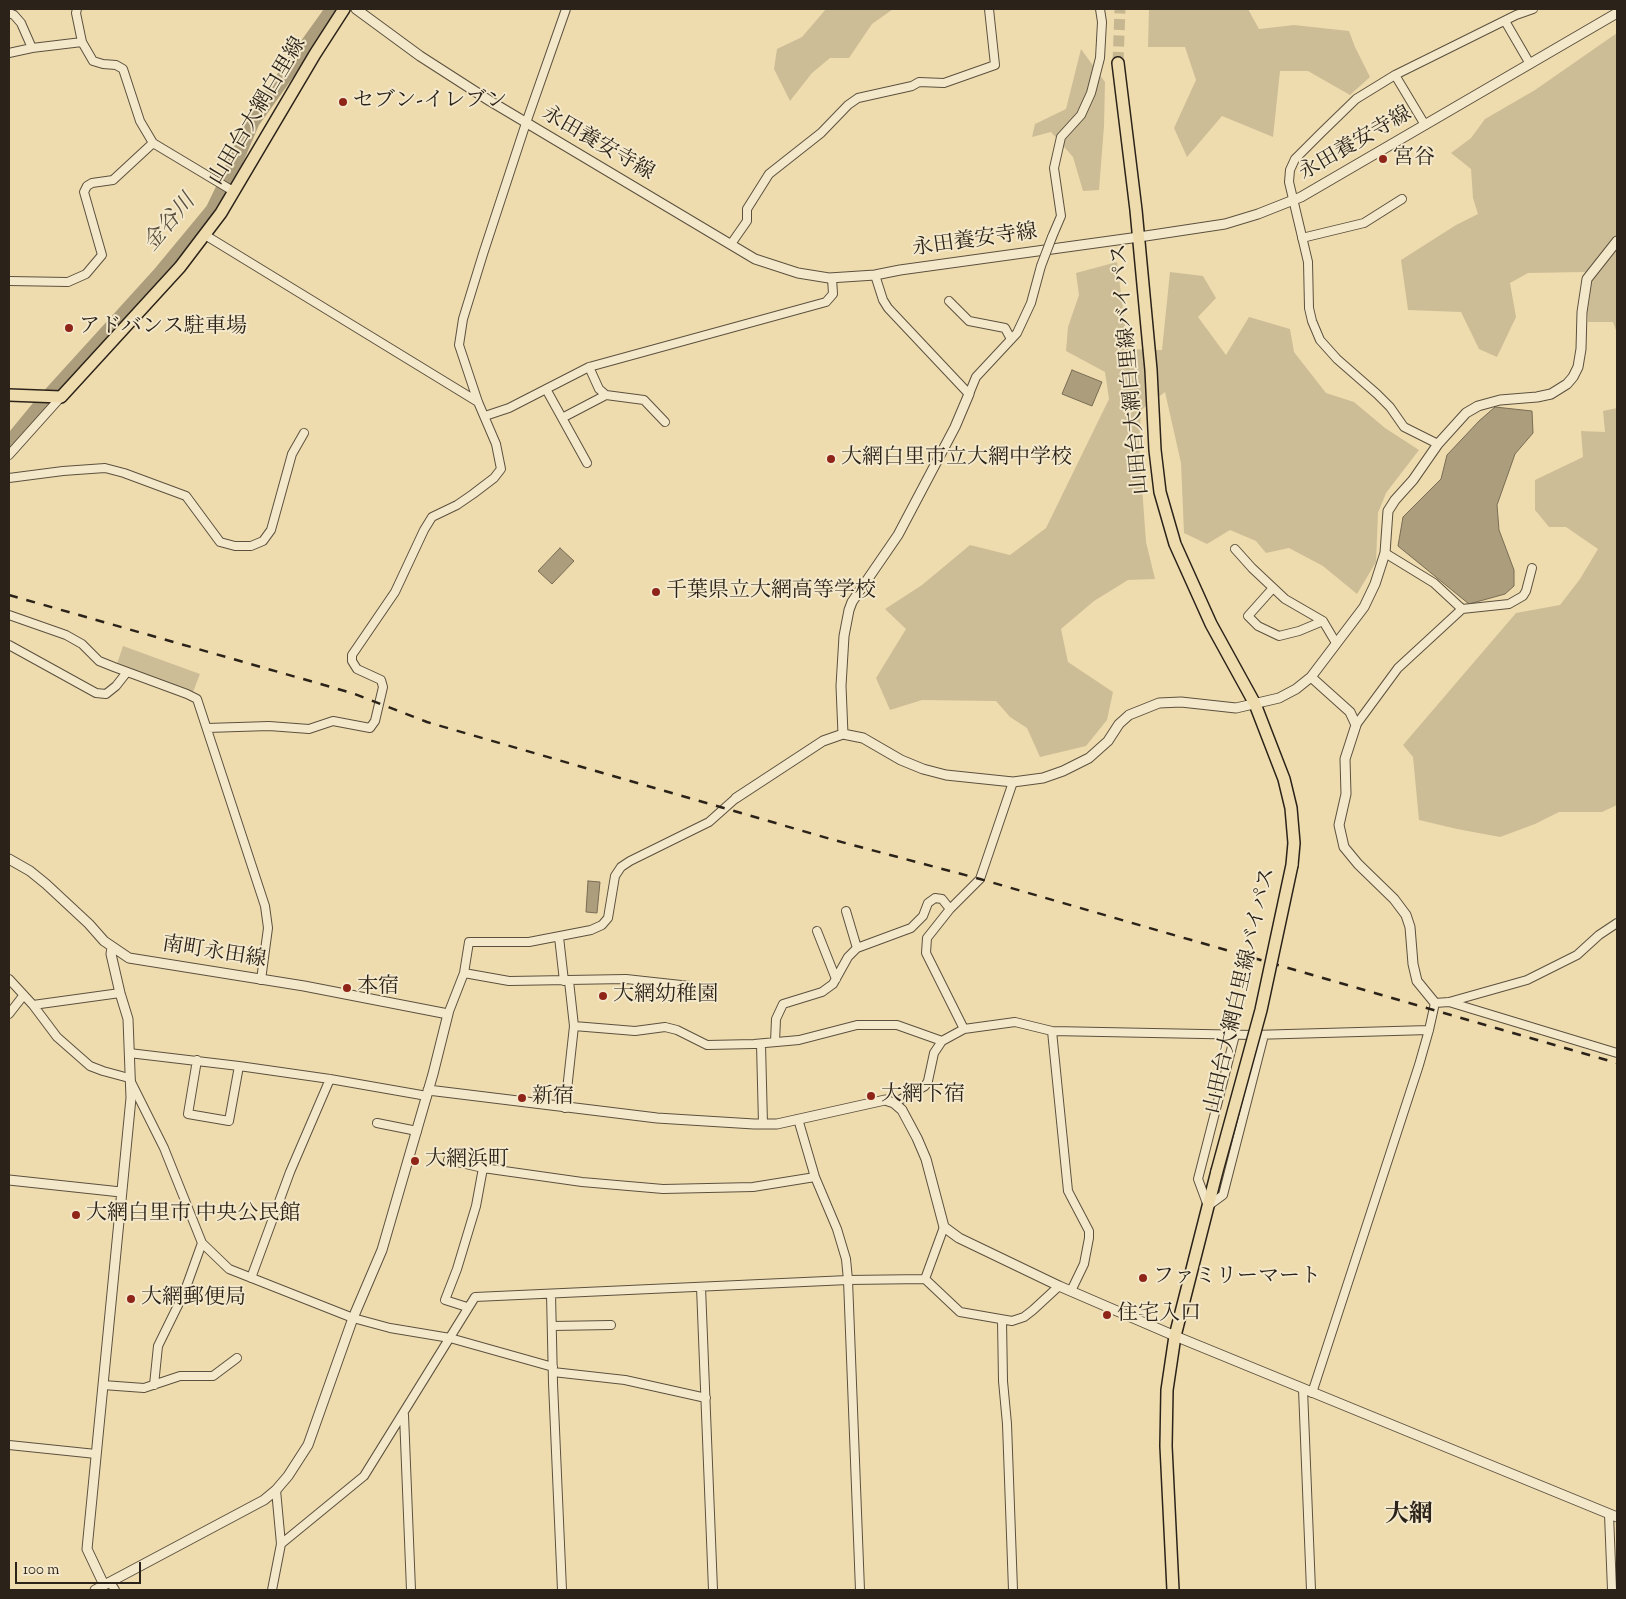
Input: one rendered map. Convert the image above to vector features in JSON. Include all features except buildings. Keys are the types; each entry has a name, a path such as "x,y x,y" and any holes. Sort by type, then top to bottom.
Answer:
{"main road":[{"name":"山田台大網白里線","path":"61,397 180,267 221,213 315,54 344,9"},
{"name":"山田台大網白里線バイパス","path":"1118,63 1138,237 1151,370 1155,450 1160,492 1176,544 1211,624 1256,704 1289,796 1294,843 1292,865 1261,1010 1175,1336 1167,1390 1166,1446 1173,1590"},
{"path":"9,395 61,397"}],"street":[{"path":"77,9 76,13 82,42 93,61 116,65 123,69 140,121 153,143 234,191"},
{"name":"永田養安寺線","path":"356,9 420,56 526,123 755,259 782,269 832,278 875,275 1226,224 1258,214 1294,200 1617,13"},
{"path":"207,728 269,726 309,729 333,721 370,728 375,721 383,687 381,680 357,669 352,661 352,655 395,592 432,517 457,505 473,494 494,478 501,469 499,454 458,345 461,328 526,123 566,9"},
{"path":"730,244 747,221 747,209 769,174 821,132 848,105 858,98 912,86 919,82 944,83 995,65 989,9"},
{"path":"843,734 841,686 844,636 849,610 852,602 898,536 955,427 976,377 1017,333 1031,303 1041,266 1061,216 1054,168 1061,137 1081,115 1091,93 1100,58 1102,22 1100,9"},
{"path":"1438,444 1404,427 1378,394 1337,360 1320,340 1311,315 1308,262 1289,182 1290,170 1295,160 1356,99 1395,75 1533,9"},
{"path":"9,14 14,15 21,23 32,48"},
{"path":"1505,21 1530,64"},
{"path":"9,53 32,48 82,42"},
{"path":"1395,75 1425,125"},
{"path":"9,281 68,282 86,274 102,255 84,192 87,186 92,183 113,180 153,143"},
{"path":"1302,238 1364,223 1402,199"},
{"path":"205,234 478,402"},
{"path":"95,1590 264,1500 288,1476 308,1444 353,1318 382,1250 428,1093 448,1014 464,973 469,942 529,942 591,930 602,925 608,918 615,876 621,867 709,822 736,798 823,741 843,734 864,738 901,760 923,769 946,775 1013,782 1043,778 1063,771 1089,758 1108,741 1118,724 1129,714 1159,703 1181,702 1236,708 1278,698 1296,689 1311,677 1364,607 1375,584 1385,553 1388,511 1438,444 1466,413 1478,406 1500,400 1551,394 1567,384 1578,367 1582,342 1582,312 1587,279 1617,241"},
{"path":"875,275 883,300 888,308 969,394"},
{"path":"485,416 509,408 589,367 826,302 833,294 832,278"},
{"path":"949,301 969,321 1004,328 1011,339"},
{"path":"589,367 599,389 606,395 644,400 665,422"},
{"path":"546,389 587,463"},
{"path":"562,418 606,395"},
{"path":"9,455 61,397"},
{"path":"9,478 106,468 124,473 186,496 220,542 235,546 251,546 263,541 271,530 292,454 304,433"},
{"path":"1235,549 1285,599 1323,621 1336,643"},
{"path":"1385,553 1434,583 1462,609"},
{"path":"1435,1003 1416,981 1410,927 1406,915 1394,899 1358,864 1344,847 1339,825 1346,794 1345,758 1356,725 1398,668 1462,609 1509,604 1523,596 1532,568"},
{"path":"1273,588 1248,616 1258,626 1279,636 1299,631 1323,621"},
{"path":"9,615 66,635 82,644 99,661 197,699 266,911 268,928 261,980"},
{"path":"9,645 96,693 106,694 116,686 127,672"},
{"path":"1311,677 1350,712 1356,725"},
{"path":"964,1029 926,953 927,938 950,909 980,879 1013,782"},
{"name":"南町永田線","path":"9,859 30,871 46,884 112,947 128,958 323,989 448,1014"},
{"path":"775,1042 776,1019 783,1004 822,992 833,984 848,957 857,948 911,928 923,916 928,903 935,898 942,899 950,909"},
{"path":"846,911 857,948"},
{"path":"1435,1003 1449,1002 1527,980 1577,956 1600,935 1617,923"},
{"path":"817,931 836,979"},
{"path":"559,937 574,1026 565,1108"},
{"path":"112,947 111,954 128,1019 131,1098 87,1549 107,1584 115,1590"},
{"path":"464,973 509,981 626,979 690,986"},
{"path":"9,980 33,1005 57,1037 90,1066 102,1072 129,1078"},
{"path":"33,1005 120,993"},
{"path":"9,1014 23,996"},
{"path":"1449,1002 1617,1053"},
{"path":"1312,1393 1429,1030 1435,1003"},
{"path":"894,1103 925,1086 928,1081 934,1053 942,1041 964,1029 1015,1022 1052,1031 1235,1035 1429,1030"},
{"path":"574,1026 634,1031 665,1027 677,1030 707,1045 761,1044 799,1040 857,1025 897,1025 942,1041"},
{"path":"1052,1031 1068,1191 1088,1231 1089,1238 1084,1264 1071,1291"},
{"path":"1235,1035 1198,1179 1208,1206 1223,1196 1264,1035"},
{"path":"761,1044 763,1124"},
{"path":"129,1053 197,1060 428,1093 657,1118 777,1124 885,1100 894,1103 902,1110 917,1138 926,1159 944,1227 925,1279"},
{"path":"197,1060 188,1114 229,1121 239,1066"},
{"path":"129,1078 164,1148 202,1243 229,1269 353,1318 390,1328 450,1338 553,1369 625,1380 706,1398"},
{"path":"251,1278 290,1172 330,1079"},
{"path":"798,1120 815,1177 837,1228 846,1259 860,1590"},
{"path":"377,1123 417,1131"},
{"path":"448,1160 483,1168 582,1182 663,1189 753,1187 815,1177"},
{"path":"467,1308 445,1300 457,1269 476,1206 483,1168"},
{"path":"9,1180 121,1192"},
{"path":"944,1227 959,1238 1059,1286 1312,1393 1613,1516 1612,1590"},
{"path":"154,1385 158,1346 184,1293 202,1243"},
{"path":"281,1544 364,1476 475,1297 848,1280 925,1279 960,1312 1012,1321 1024,1317 1059,1286"},
{"path":"701,1287 713,1590"},
{"path":"551,1294 562,1590"},
{"path":"1002,1320 1013,1590"},
{"path":"552,1326 611,1326"},
{"path":"103,1384 144,1388 180,1376 213,1376 237,1358"},
{"path":"1304,1389 1311,1590"},
{"path":"404,1414 411,1590"},
{"path":"9,1445 96,1454"},
{"path":"272,1590 281,1544 276,1490"}],"shaded area":[{"path":"826,9 893,9 872,24 849,58 830,58 812,73 790,101 774,69 777,49 802,37"},
{"path":"1149,9 1248,9 1259,29 1294,25 1349,31 1370,77 1350,95 1308,71 1280,71 1273,137 1222,116 1187,157 1174,128 1196,80 1185,47 1148,47"},
{"path":"1617,33 1617,333 1613,322 1588,322 1585,272 1528,273 1510,283 1516,317 1497,357 1479,349 1461,312 1408,310 1401,260 1456,225 1478,214 1473,198 1471,169 1451,153 1471,138 1485,119 1535,90"},
{"path":"1081,49 1105,82 1099,190 1083,191 1073,157 1051,132 1032,137 1035,124 1066,109"},
{"path":"1117,262 1128,349 1162,350 1170,272 1203,276 1216,298 1198,317 1226,355 1249,317 1290,329 1294,352 1326,393 1354,402 1385,428 1419,450 1386,493 1378,513 1376,562 1357,594 1323,566 1289,548 1266,553 1256,541 1230,530 1207,544 1184,533 1181,463 1165,392 1141,410 1139,446 1146,542 1155,579 1128,580 1094,601 1061,629 1068,662 1113,692 1107,720 1086,746 1040,757 1027,728 1010,717 996,701 922,700 890,710 876,678 906,629 885,609 922,585 970,545 1010,555 1046,528 1109,399 1105,372 1066,351 1068,327 1079,295 1076,273"},
{"path":"1072,370 1102,382 1092,406 1062,394"},
{"path":"1495,407 1532,411 1533,433 1515,454 1497,505 1499,530 1514,570 1514,586 1505,594 1469,604 1398,546 1403,517 1441,479 1447,455"},
{"path":"1617,408 1617,805 1602,812 1559,812 1535,824 1500,837 1419,820 1413,757 1403,745 1516,613 1560,605 1580,579 1598,549 1566,527 1549,527 1535,510 1535,480 1583,457 1581,431 1605,432 1603,411"},
{"path":"560,548 574,561 552,584 538,571"},
{"path":"123,646 200,674 193,692 117,664"},
{"path":"588,881 600,882 597,913 586,912"}],"waterway":[{"name":"金谷川","path":"9,444 41,405 160,274 213,210 252,122 333,9"}],"tunnel":[{"path":"1118,63 1120,9"}],"railway":[{"path":"9,595 352,693 427,722 1617,1063"}],"place":[{"name":"セブン-イレブン","path":"343,102"},
{"name":"宮谷","path":"1383,159"},
{"name":"アドバンス駐車場","path":"69,328"},
{"name":"大網白里市立大網中学校","path":"831,459"},
{"name":"千葉県立大網高等学校","path":"656,592"},
{"name":"本宿","path":"347,988"},
{"name":"大網幼稚園","path":"603,996"},
{"name":"大網下宿","path":"871,1096"},
{"name":"新宿","path":"522,1098"},
{"name":"大網浜町","path":"415,1161"},
{"name":"大網白里市 中央公民館","path":"76,1215"},
{"name":"ファミリーマート","path":"1143,1278"},
{"name":"大網郵便局","path":"131,1299"},
{"name":"住宅入口","path":"1107,1315"}],"district":[{"name":"大網","path":"1409,1517"}]}
